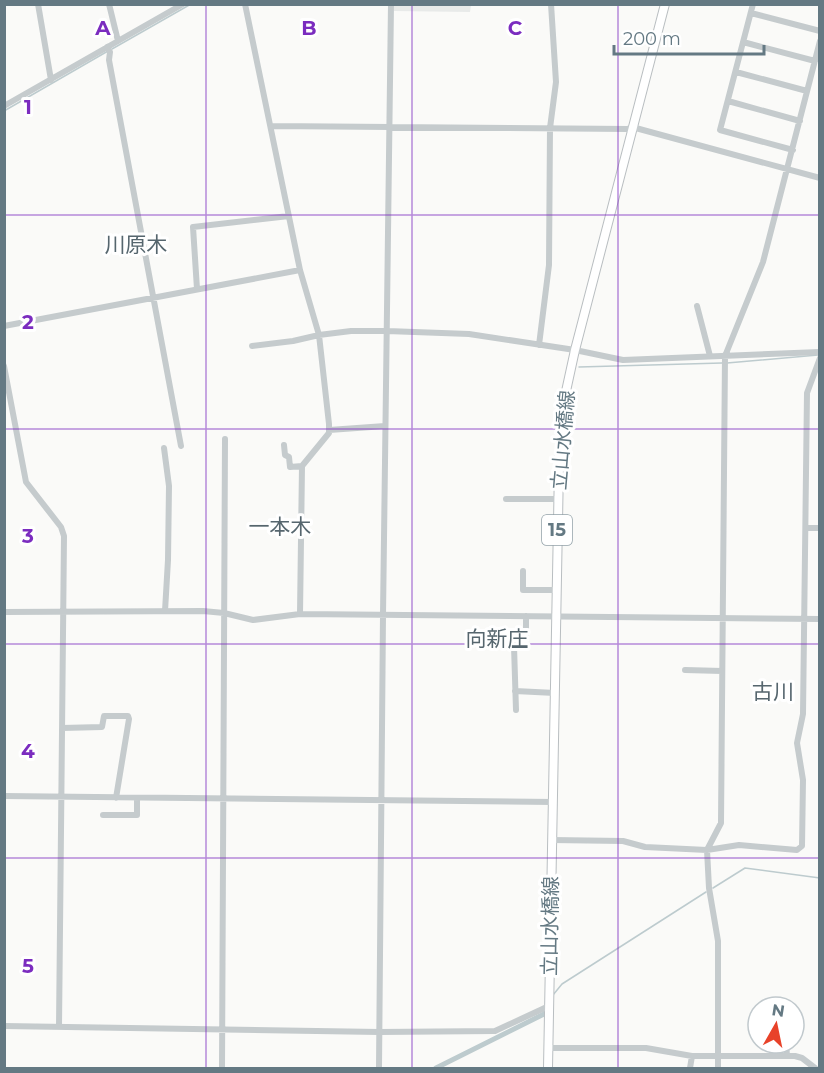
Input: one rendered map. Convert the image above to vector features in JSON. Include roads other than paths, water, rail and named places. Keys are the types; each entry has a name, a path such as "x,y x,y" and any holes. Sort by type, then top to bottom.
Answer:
{"main road":[{"name":"立山水橋線","path":"548,1068 558,499 563,405 575,350 665,4"}],"street":[{"path":"38,4 51,80"},
{"path":"109,4 118,41"},
{"path":"4,106 183,4"},
{"path":"245,4 300,270 319,335 329,430 329,433 302,466 300,614"},
{"path":"379,1068 382,615 391,4"},
{"path":"539,345 549,266 550,128 556,82 551,4"},
{"path":"753,4 720,130 793,150"},
{"path":"751,13 819,31"},
{"path":"718,1068 718,941 709,888 707,850 721,823 725,356 764,262 819,41"},
{"path":"743,42 814,61"},
{"path":"107,47 110,52 109,60 181,446"},
{"path":"736,72 807,92"},
{"path":"728,101 800,121"},
{"path":"271,126 628,129 632,127 819,178"},
{"path":"197,289 193,227 289,216"},
{"path":"4,326 300,270"},
{"path":"697,306 710,356"},
{"path":"252,346 351,331 387,331 469,334 575,350 623,360 819,352"},
{"path":"552,840 623,841 645,847 707,850 739,845 796,850 802,846 803,780 797,743 803,714 807,393 819,357"},
{"path":"4,366 26,482 61,527 64,536 59,1027"},
{"path":"329,430 385,426"},
{"path":"222,1068 225,439"},
{"path":"284,445 290,467 302,466"},
{"path":"164,448 169,486 165,611"},
{"path":"506,499 558,499"},
{"path":"806,528 819,528"},
{"path":"523,572 523,590 557,590"},
{"path":"4,612 165,611 224,613 253,620 300,614 819,619"},
{"path":"516,710 514,646 516,640 526,635 526,615"},
{"path":"685,670 722,671"},
{"path":"515,691 555,693"},
{"path":"62,728 102,728 104,716 128,716 116,798"},
{"path":"4,796 553,802"},
{"path":"103,815 137,815 137,798"},
{"path":"4,1026 380,1032 495,1031 549,1006"},
{"path":"549,1048 646,1048 692,1056 787,1056 802,1058 815,1068"},
{"path":"690,1068 692,1056"}],"waterway":[{"path":"112,49 191,4"},
{"path":"4,111 108,51"},
{"path":"727,363 818,355"},
{"path":"579,367 722,363"},
{"path":"713,888 745,868 820,878"},
{"path":"553,995 562,984 706,892"},
{"path":"436,1068 546,1011"}],"district":[{"name":"川原木","path":"136,245"},
{"name":"一本木","path":"280,527"},
{"name":"向新庄","path":"497,639"},
{"name":"古川","path":"773,692"}]}
